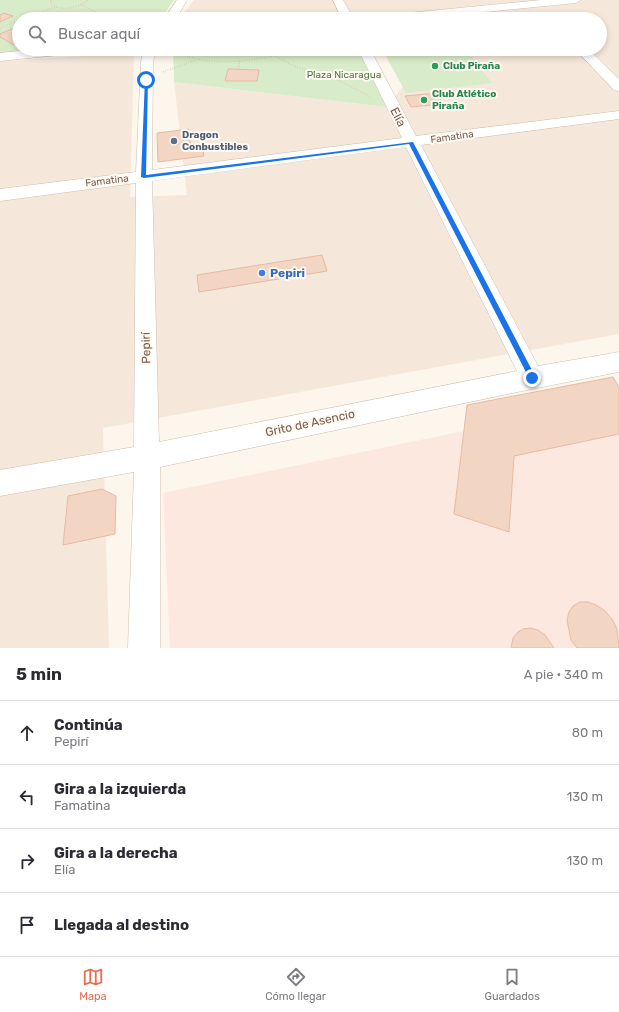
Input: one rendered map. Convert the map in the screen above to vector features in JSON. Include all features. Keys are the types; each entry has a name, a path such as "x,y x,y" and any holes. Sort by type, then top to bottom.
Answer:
{"street":[{"path":"174,12 182,0"},
{"path":"338,0 344,12"},
{"path":"422,12 441,9 576,0"},
{"path":"534,2 544,12"},
{"path":"0,57 12,56"},
{"name":"Pepirí","path":"144,648 147,457 144,177 146,80 148,56"},
{"name":"Elía","path":"368,56 532,378"},
{"path":"588,56 619,87"},
{"name":"Famatina","path":"0,195 619,115"},
{"name":"Grito de Asencio","path":"0,483 147,457 532,378 619,362"}],"path":[{"path":"51,0 51,4 57,7 70,8 82,4 88,0"},
{"path":"82,4 96,12"},
{"path":"42,12 57,7"},
{"path":"0,28 12,23"},
{"path":"182,56 197,60 240,61 275,56 294,66 340,82 374,98 392,104"},
{"path":"146,80 170,68 197,60"},
{"path":"238,69 240,61"}],"shaded area":[{"path":"194,0 619,0 619,334 103,428 109,648 0,648 0,61 84,56 134,56 130,197 187,195 174,82 386,107 403,87 491,83 471,56 607,56 607,12 185,12"},
{"path":"619,399 619,648 170,648 163,493"}],"green space":[{"path":"0,0 174,0 166,12 12,12 12,51 0,52"},
{"name":"Plaza Nicaragua","path":"173,56 366,56 386,107 174,82"},
{"name":"Club Piraña","path":"386,56 471,56 492,83 406,93"}],"building":[{"path":"4,13 12,16 0,22 0,15"},
{"path":"12,29 12,44 0,37 0,34"},
{"path":"228,69 259,70 257,81 225,81"},
{"name":"Club Atlético Piraña","path":"437,93 443,104 411,107 405,96"},
{"name":"Dragon Conbustibles","path":"189,129 191,151 203,149 204,156 158,162 157,133"},
{"name":"Pepiri","path":"322,255 327,271 199,292 197,275"},
{"path":"613,377 619,387 619,434 514,456 509,532 454,514 467,405"},
{"path":"102,489 116,496 115,534 63,545 68,496"},
{"path":"580,602 588,602 596,605 605,611 612,619 617,629 619,648 577,648 571,640 567,620 569,612 573,606"},
{"path":"530,628 538,630 545,635 554,648 511,648 513,638 518,632 523,629"}],"place":[{"name":"Club Piraña","path":"435,66"},
{"name":"Club Atlético Piraña","path":"424,100"},
{"name":"Dragon Conbustibles","path":"174,141"},
{"name":"Pepiri","path":"262,273"}],"route":[{"path":"146,80 144,177 411,143 532,378"}]}
